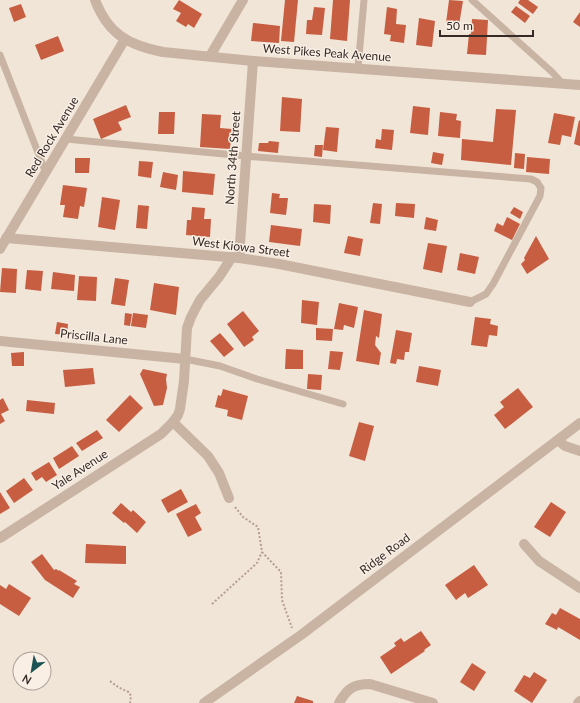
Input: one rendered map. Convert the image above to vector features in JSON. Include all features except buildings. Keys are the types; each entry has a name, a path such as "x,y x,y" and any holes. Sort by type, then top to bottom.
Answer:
{"street":[{"name":"West Pikes Peak Avenue","path":"95,0 108,26 125,39 136,45 163,52 253,61 580,85"},
{"path":"210,56 243,0"},
{"name":"Red Rock Avenue","path":"0,248 125,39"},
{"name":"North 34th Street","path":"173,422 180,409 184,380 187,328 190,317 200,300 235,258 246,156 253,61"},
{"name":"West Kiowa Street","path":"6,238 235,258 279,264 470,302"},
{"name":"Priscilla Lane","path":"0,341 185,359"},
{"path":"173,422 208,456 219,473 228,498"},
{"name":"Yale Avenue","path":"0,538 161,434 173,422"},
{"name":"Ridge Road","path":"204,703 295,638 580,423"},
{"path":"558,440 565,446 580,451"},
{"path":"524,544 539,561 580,588"},
{"path":"339,703 346,692 354,686 361,684 370,684 433,703"}],"lane":[{"path":"358,68 364,0"},
{"path":"472,0 552,72 563,84"},
{"path":"0,55 46,173"},
{"path":"66,139 246,156 531,179 537,182 541,188 540,196 493,284 486,294 470,302"},
{"path":"185,359 220,366 257,379 343,404"}],"path":[{"path":"212,604 257,563 262,552 258,527 243,517 228,498"},
{"path":"262,552 281,572 282,600 295,638"},
{"path":"110,681 120,689 129,692 131,696 130,703"}]}
